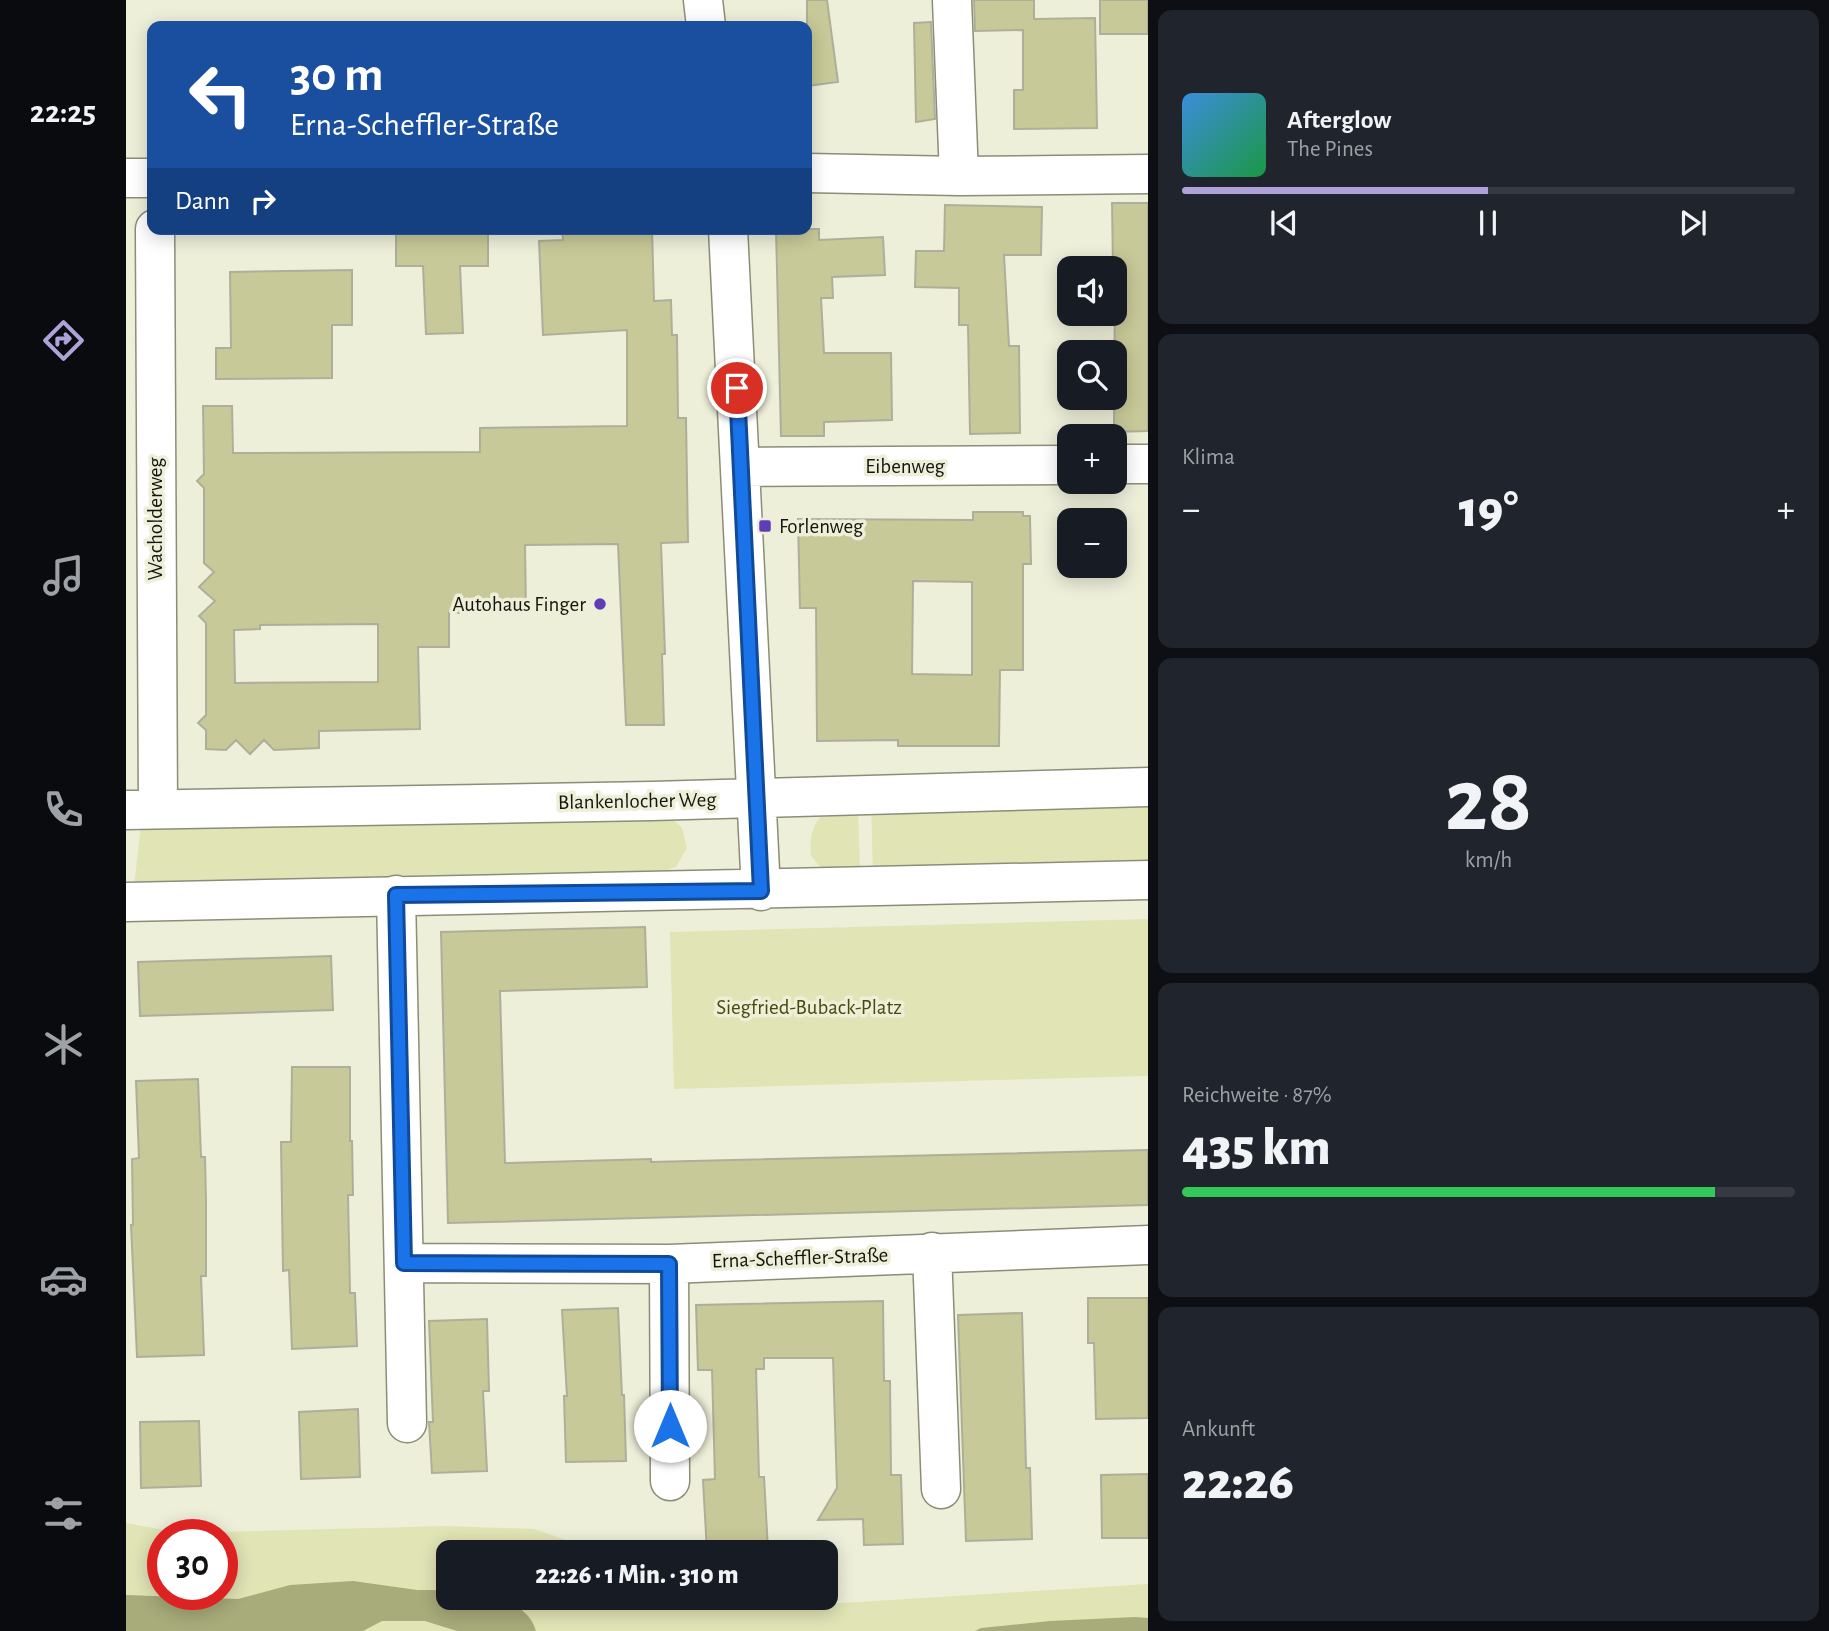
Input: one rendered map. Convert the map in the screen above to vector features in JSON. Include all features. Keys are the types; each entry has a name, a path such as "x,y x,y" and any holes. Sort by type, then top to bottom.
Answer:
{"street":[{"path":"703,0 705,21"},
{"path":"952,0 959,176"},
{"path":"812,173 959,176 1148,174"},
{"path":"126,178 147,178"},
{"path":"126,228 147,229"},
{"name":"Wacholderweg","path":"142,809 154,235"},
{"path":"728,235 761,891"},
{"path":"1127,464 1148,464"},
{"name":"Eibenweg","path":"741,467 1057,465"},
{"name":"Blankenlocher Weg","path":"142,809 757,798 1148,787"},
{"path":"126,902 396,895 761,891 1148,880"},
{"path":"396,895 407,1423"},
{"name":"Erna-Scheffler-Straße","path":"404,1263 669,1264 1148,1245"},
{"path":"932,1252 941,1489"},
{"path":"669,1264 670,1481"}],"green space":[{"path":"1148,799 1148,868 873,874 871,806"},
{"path":"858,806 860,874 822,869 811,856 810,844 814,827 824,812"},
{"path":"670,817 682,828 687,848 676,867 659,873 134,887 141,824"},
{"name":"Siegfried-Buback-Platz","path":"1148,919 1148,1076 674,1089 670,932"},
{"path":"126,1523 147,1527 147,1610 238,1610 238,1531 447,1526 534,1529 566,1540 436,1540 436,1610 838,1610 838,1603 1148,1584 1148,1631 126,1631"}],"shaded area":[{"path":"353,1581 436,1590 436,1610 520,1610 531,1619 536,1631 457,1631 425,1621 382,1621 363,1631 126,1631 126,1595 147,1596 147,1610 238,1610 238,1599 290,1585"},
{"path":"1148,1618 1148,1631 975,1631 981,1628 1050,1621"}],"building":[{"path":"807,0 827,0 838,82 812,85 812,21 807,21"},
{"path":"974,0 1034,0 1034,19 1095,18 1097,128 1014,129 1014,90 1023,90 1023,30 975,31"},
{"path":"1100,0 1148,0 1148,34 1100,34"},
{"path":"931,22 935,119 916,122 914,23"},
{"path":"1112,203 1148,203 1148,431 1127,432 1127,424 1114,424 1114,410 1127,410 1127,340 1115,340 1115,326 1127,326 1127,256 1113,256"},
{"path":"945,205 1042,207 1041,255 1004,255 1009,346 1019,346 1020,433 970,434 968,325 959,325 959,288 915,287 916,251 944,251"},
{"path":"812,229 819,229 819,240 883,237 885,275 832,277 833,298 821,298 824,353 891,353 892,420 824,422 824,436 781,436 776,235 812,235"},
{"path":"396,235 488,235 488,266 460,266 463,333 426,334 423,266 396,266"},
{"path":"563,235 652,235 654,301 671,300 672,335 677,335 678,418 686,418 688,542 661,543 665,654 662,654 664,725 626,725 618,544 525,545 526,612 449,613 449,647 418,647 420,729 319,731 319,748 274,750 264,740 250,754 236,740 226,750 206,749 206,730 198,723 206,715 206,623 199,616 215,601 199,587 214,572 204,563 204,488 197,481 204,474 203,406 232,406 233,453 480,452 480,428 627,426 627,330 543,335 539,241 563,240","holes":["378,624 378,682 235,683 234,630 260,629 260,625"]},
{"path":"352,270 352,325 332,325 332,378 216,379 216,348 231,348 230,272"},
{"path":"973,512 1023,512 1023,516 1030,516 1031,564 1023,564 1023,670 1000,670 999,746 898,746 898,740 817,741 816,608 800,608 798,519 973,520","holes":["913,581 972,582 972,675 912,674"]},
{"path":"645,927 647,987 500,991 505,1163 1148,1150 1148,1205 448,1223 441,932"},
{"path":"331,956 333,1010 140,1016 138,962"},
{"path":"292,1067 350,1067 353,1195 348,1195 350,1293 355,1293 357,1346 292,1349 289,1270 283,1271 281,1142 291,1142"},
{"path":"198,1079 201,1157 205,1157 206,1201 206,1276 201,1276 204,1355 137,1357 131,1225 132,1159 139,1158 136,1081"},
{"path":"1088,1298 1148,1298 1148,1418 1096,1419 1094,1343 1088,1343"},
{"path":"883,1301 884,1381 890,1381 891,1475 901,1475 903,1544 864,1545 863,1519 818,1520 837,1488 833,1358 764,1358 764,1369 756,1369 759,1477 764,1477 768,1540 706,1540 703,1480 715,1479 712,1370 698,1370 696,1305"},
{"path":"618,1308 626,1461 566,1462 564,1396 567,1396 562,1310"},
{"path":"1022,1313 1026,1468 1030,1468 1032,1539 966,1541 958,1315"},
{"path":"487,1319 489,1391 483,1391 487,1471 432,1473 429,1321"},
{"path":"358,1409 360,1477 301,1479 299,1412"},
{"path":"199,1421 201,1486 141,1488 140,1422"},
{"path":"1148,1474 1148,1538 1102,1538 1101,1475"}],"place":[{"name":"Forlenweg","path":"765,526"},
{"name":"Autohaus Finger","path":"600,604"}],"route":[{"path":"670,1426 669,1264 404,1263 396,895 761,891 737,388"}]}
